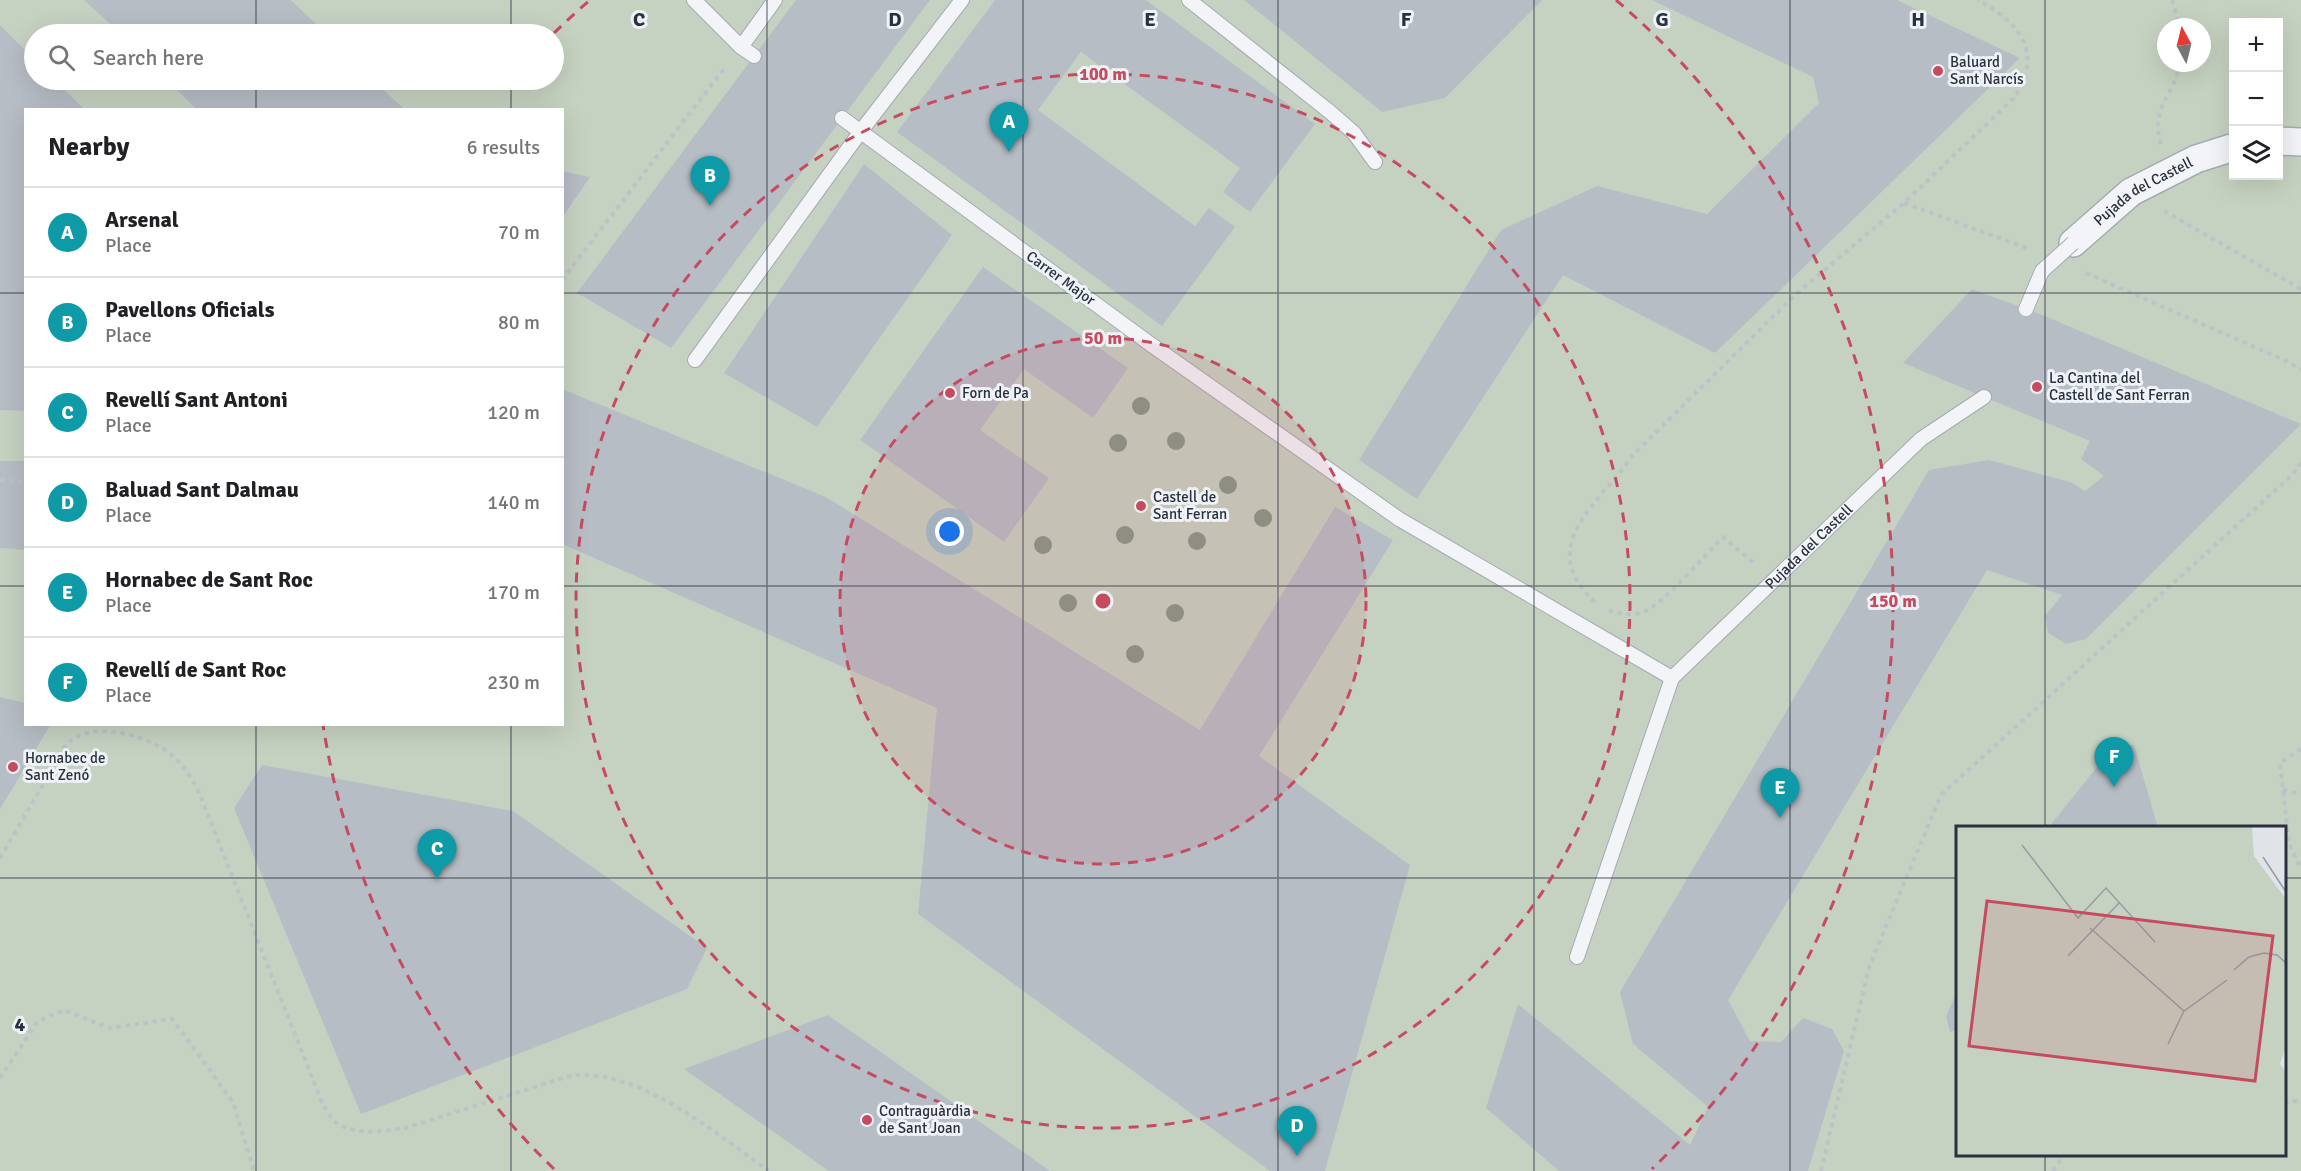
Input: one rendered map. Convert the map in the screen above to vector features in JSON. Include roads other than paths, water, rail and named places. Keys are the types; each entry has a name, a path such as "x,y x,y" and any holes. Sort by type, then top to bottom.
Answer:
{"street":[{"path":"2283,141 2301,141"},
{"name":"Pujada del Castell","path":"2075,256 2131,192 2196,159 2229,149"}],"lane":[{"path":"694,0 741,47 754,56"},
{"path":"741,47 775,0"},
{"path":"695,360 861,131 962,0"},
{"path":"1189,0 1330,112 1354,133 1375,162"},
{"name":"Carrer Major","path":"842,118 1153,346 1399,519 1672,678"},
{"name":"Pujada del Castell","path":"2026,309 2042,272 2075,256"},
{"name":"Pujada del Castell","path":"1672,678 1921,439 1984,397"},
{"path":"1577,957 1672,678"}],"place":[{"name":"Baluard Sant Narcís","path":"1938,71"},
{"name":"Arsenal","path":"1009,152"},
{"name":"Pavellons Oficials","path":"710,206"},
{"name":"La Cantina del Castell de Sant Ferran","path":"2037,387"},
{"name":"Forn de Pa","path":"950,393"},
{"name":"Castell de Sant Ferran","path":"1141,506"},
{"name":"Hornabec de Sant Zenó","path":"13,767"},
{"name":"Revellí de Sant Roc","path":"2114,787"},
{"name":"Hornabec de Sant Roc","path":"1780,818"},
{"name":"Revellí Sant Antoni","path":"437,879"},
{"name":"Contraguàrdia de Sant Joan","path":"867,1120"},
{"name":"Baluad Sant Dalmau","path":"1297,1156"}]}
